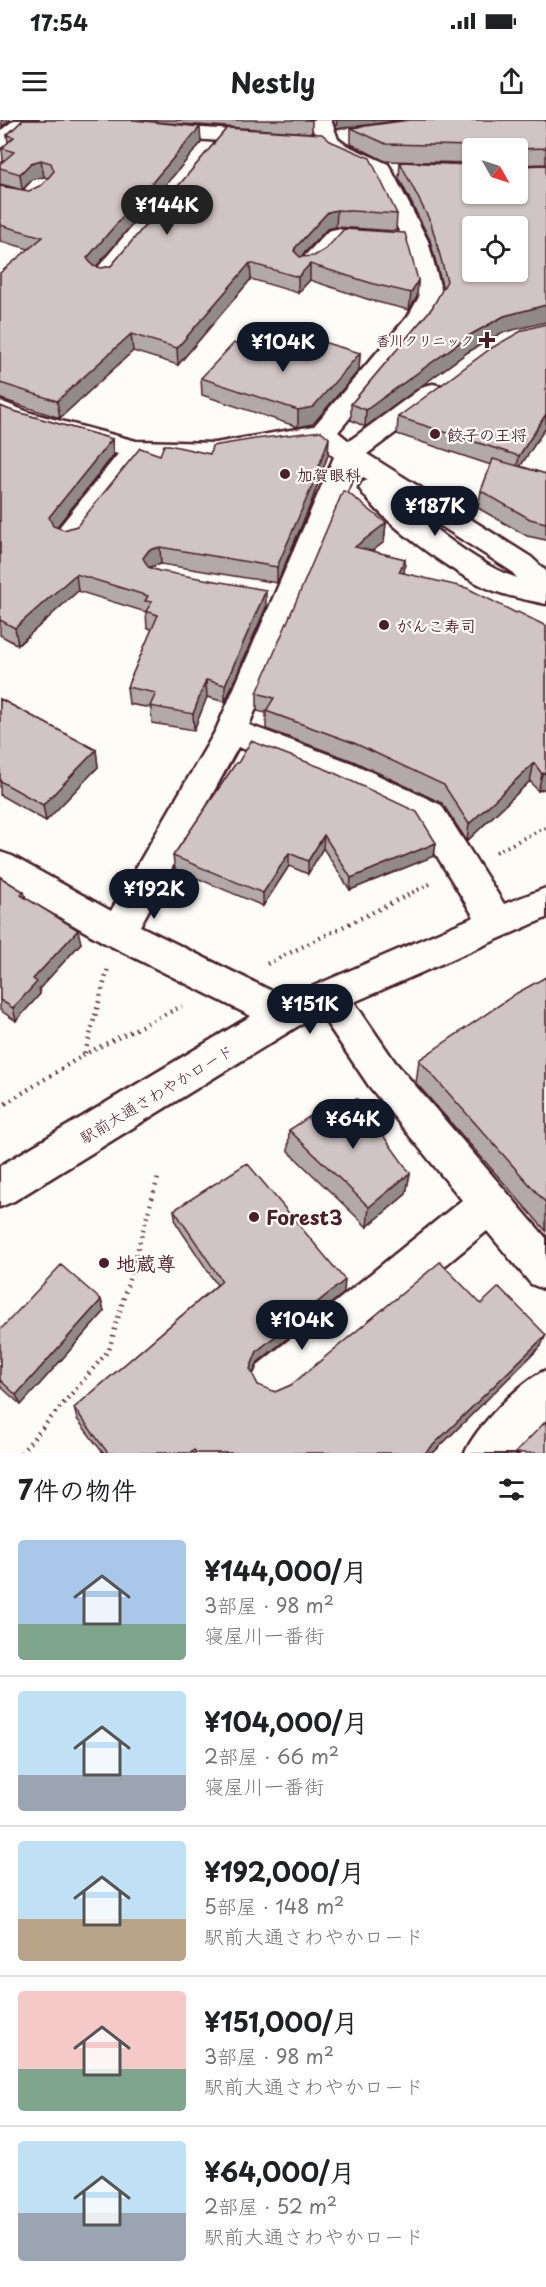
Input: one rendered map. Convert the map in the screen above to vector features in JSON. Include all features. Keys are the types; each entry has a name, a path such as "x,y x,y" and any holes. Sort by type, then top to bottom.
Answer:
{"street":[{"path":"0,142 27,120"},
{"path":"164,132 184,120"},
{"path":"7,420 136,450 215,452 322,433 420,318 431,297 416,241 392,170 338,150 328,142 320,120"},
{"path":"140,129 281,139"},
{"path":"206,153 221,135"},
{"path":"305,141 328,142 341,136 352,135"},
{"path":"103,276 169,197"},
{"path":"308,266 336,236 416,241"},
{"path":"118,932 231,731 275,596 348,455 451,379"},
{"path":"322,433 348,455 521,564 546,588"},
{"path":"68,535 136,450"},
{"path":"348,455 383,501 459,558 499,582 546,594"},
{"path":"231,731 340,772 429,814 497,924"},
{"path":"0,866 118,932 285,1015"},
{"name":"駅前大通さわやかロード","path":"0,1188 285,1015 546,902"},
{"path":"329,995 382,1074 546,1270"},
{"path":"274,1379 490,1203"},
{"path":"487,1453 546,1392"}],"path":[{"path":"85,1053 118,932"},
{"path":"21,1453 109,1350 159,1174"}],"building":[{"path":"23,120 134,120 200,127 87,258 93,266 102,268 111,266 227,128 322,134 330,141 370,158 397,214 337,210 328,212 294,251 300,257 314,256 326,249 344,229 405,233 418,280 411,293 310,264 298,277 250,263 177,348 131,334 57,401 0,383 0,273 43,237 0,225 0,186 29,191 42,185 54,171 51,163 41,160 31,163 20,174 0,168 0,164 14,152 2,148 14,137 7,135"},
{"path":"409,120 546,120 546,148 528,149 528,138 462,138 462,146 386,144 351,128"},
{"path":"400,162 462,165 462,204 528,204 528,166 546,165 546,305 504,316 470,335 366,410 351,404 432,308 447,281 431,223"},
{"path":"546,324 546,414 519,456 398,417 490,349 523,330"},
{"path":"309,338 360,353 313,407 298,410 201,378 234,343 283,358 284,356 290,358"},
{"path":"0,406 112,439 49,517 53,526 64,530 77,526 140,448 160,455 164,445 169,445 210,454 212,446 255,439 321,431 329,438 312,486 277,567 160,547 149,550 143,558 148,567 159,571 266,590 225,685 206,680 193,714 150,706 156,693 127,687 158,615 146,611 152,602 145,601 148,596 76,574 15,628 0,620"},
{"path":"493,459 546,474 546,523 530,519 481,491"},
{"path":"343,491 386,523 355,547 405,559 399,572 467,588 546,626 546,772 542,774 534,763 469,824 444,785 354,743 266,711 274,698 257,693"},
{"path":"0,699 96,750 43,805 0,781"},
{"path":"251,741 328,770 417,812 436,843 351,878 324,835 308,861 289,853 263,893 173,856"},
{"path":"0,877 24,892 21,895 78,930 33,979 37,982 13,1008 0,1000"},
{"path":"546,977 546,1203 419,1060 517,993"},
{"path":"357,1099 410,1173 369,1207 289,1130 324,1107 328,1111"},
{"path":"247,1163 345,1280 257,1351 250,1369 258,1385 275,1392 291,1385 440,1262 481,1304 499,1287 546,1335 425,1453 197,1453 194,1450 190,1453 108,1453 74,1408 222,1281 174,1210"},
{"path":"61,1265 101,1300 16,1395 0,1380 0,1330"},
{"path":"546,1421 546,1453 515,1453"}],"place":[{"name":"香川クリニック","path":"487,340"},
{"name":"餃子の王将","path":"435,434"},
{"name":"加賀眼科","path":"285,474"},
{"name":"がんこ寿司","path":"384,625"},
{"name":"Forest3","path":"254,1217"},
{"name":"地蔵尊","path":"104,1263"}]}
